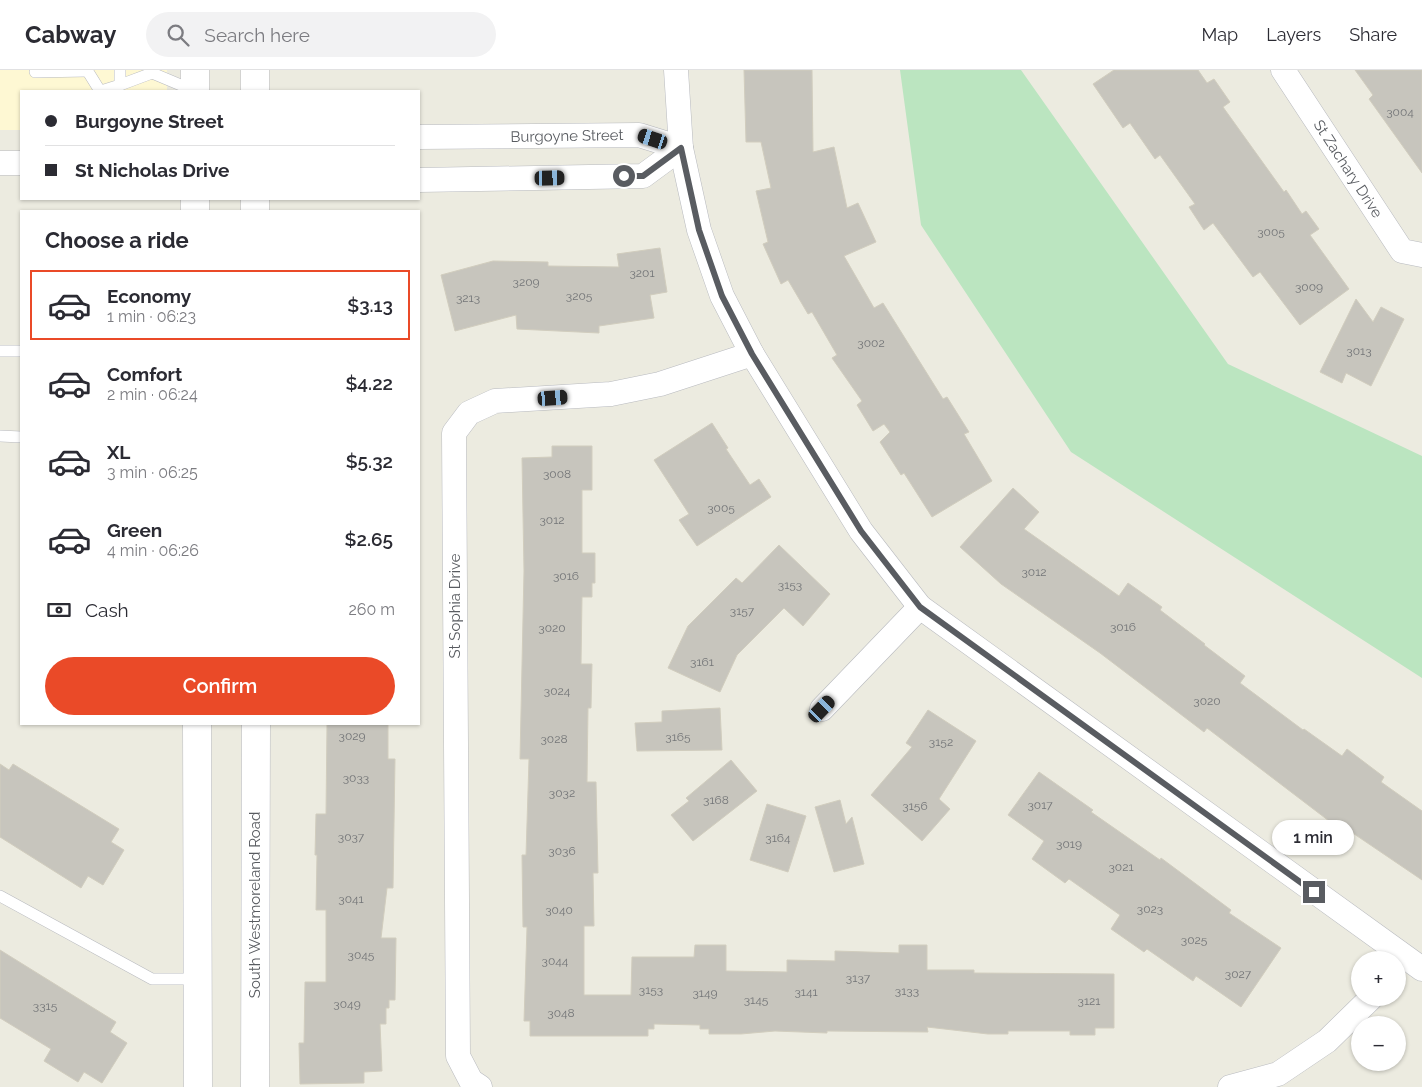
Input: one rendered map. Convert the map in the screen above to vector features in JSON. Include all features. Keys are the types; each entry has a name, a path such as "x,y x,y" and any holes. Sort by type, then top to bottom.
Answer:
{"main road":[{"path":"195,70 195,90"},
{"path":"255,70 255,90"},
{"path":"197,725 198,1087"},
{"name":"South Westmoreland Road","path":"255,1087 256,725"}],"street":[{"path":"676,70 681,148 699,230 722,296 752,354 861,531 920,607 1410,967"},
{"name":"St Zachary Drive","path":"1283,70 1402,251 1422,255"},
{"name":"Burgoyne Street","path":"420,137 639,135 681,148"},
{"path":"420,180 643,176 681,148"},
{"path":"0,163 20,163"},
{"name":"St Sophia Drive","path":"480,1087 471,1081 458,1056 454,433 469,413 495,401 611,394 660,384 752,354"},
{"path":"822,709 920,607"},
{"path":"1230,1087 1278,1074 1327,1041 1363,1006"}],"lane":[{"path":"35,72 87,70 99,90"},
{"path":"120,70 120,85"},
{"path":"103,90 152,72 193,90"},
{"path":"0,351 20,351"},
{"path":"0,436 20,437"},
{"path":"0,896 152,979 197,978"}],"shaded area":[{"path":"0,70 167,70 167,90 20,90 20,130 0,130"}],"green space":[{"path":"900,70 1021,70 1228,364 1422,456 1422,678 1071,452 921,225"}],"building":[{"path":"744,70 812,70 813,152 834,147 847,208 858,203 876,242 844,256 874,308 883,303 943,399 947,397 969,432 964,434 992,481 932,517 904,473 901,475 880,442 890,432 884,424 873,431 857,405 862,401 832,358 837,355 812,312 808,314 788,280 781,284 763,244 768,242 756,191 771,188 761,142 746,142"},
{"path":"1114,70 1198,70 1207,83 1214,79 1230,102 1223,107 1284,192 1286,190 1302,214 1306,211 1319,229 1310,235 1349,289 1300,325 1260,272 1253,277 1213,223 1204,230 1189,207 1195,204 1160,155 1155,159 1130,123 1123,128 1093,84"},
{"path":"1355,70 1422,70 1422,173 1369,99 1373,95"},
{"path":"660,248 667,292 650,295 654,318 599,326 599,333 517,329 516,315 455,331 441,275 493,261 548,262 548,266 619,267 617,254"},
{"path":"1356,299 1373,322 1381,307 1404,319 1371,386 1346,373 1342,383 1320,372"},
{"path":"712,423 728,448 726,449 750,485 759,479 771,497 697,546 679,520 689,514 654,460"},
{"path":"552,446 592,446 592,490 582,490 582,553 595,553 595,583 592,583 592,597 582,597 581,664 592,664 591,708 588,708 587,782 596,782 598,873 593,873 594,926 584,926 584,995 631,995 632,957 694,957 695,945 726,945 726,971 787,972 787,960 835,961 835,951 899,953 899,945 927,945 927,970 974,970 974,973 1114,974 1114,1028 1095,1028 1095,1035 1070,1035 1070,1031 1008,1031 1008,1034 988,1034 927,1027 928,1032 827,1031 827,1033 775,1031 709,1034 709,1029 700,1029 700,1025 654,1024 654,1029 648,1029 648,1036 530,1036 530,1021 524,1021 527,927 523,927 522,855 526,855 529,759 520,759 524,571 522,458 552,457"},
{"path":"1013,488 1039,512 1024,529 1119,596 1128,583 1162,607 1160,610 1245,676 1240,683 1303,730 1342,756 1347,749 1384,777 1381,782 1422,811 1422,880 1335,821 1333,824 1207,728 1204,732 1100,653 1001,584 960,547"},
{"path":"779,545 830,594 803,626 784,608 737,655 720,692 668,668 688,626 736,578 742,583"},
{"path":"720,708 722,750 637,751 635,723 662,722 662,711"},
{"path":"928,710 976,741 939,799 950,809 922,841 871,795 912,747 906,743"},
{"path":"327,725 388,725 388,759 395,759 393,888 387,888 381,938 396,938 395,1000 389,1000 389,1008 386,1008 386,1024 380,1024 382,1071 364,1072 364,1083 300,1084 299,1043 304,1043 305,982 326,982 326,910 316,910 317,855 315,855 316,814 326,814"},
{"path":"731,760 757,791 693,841 671,815 689,801 686,798"},
{"path":"0,764 9,770 13,764 119,829 111,842 124,850 103,885 88,876 81,888 0,837"},
{"path":"1039,772 1093,810 1091,812 1160,860 1161,858 1231,910 1229,913 1281,948 1241,1007 1196,976 1193,981 1147,949 1144,952 1111,929 1120,915 1069,879 1065,883 1032,859 1044,841 1008,815"},
{"path":"840,800 846,824 852,817 864,864 834,872 815,807"},
{"path":"767,804 806,816 788,872 750,860"},
{"path":"0,950 116,1022 110,1032 127,1043 102,1083 84,1072 78,1082 44,1061 51,1049 0,1018"}],"route":[{"path":"624,176 643,176 681,148 699,230 722,296 752,354 861,531 920,607 1314,892"}]}
